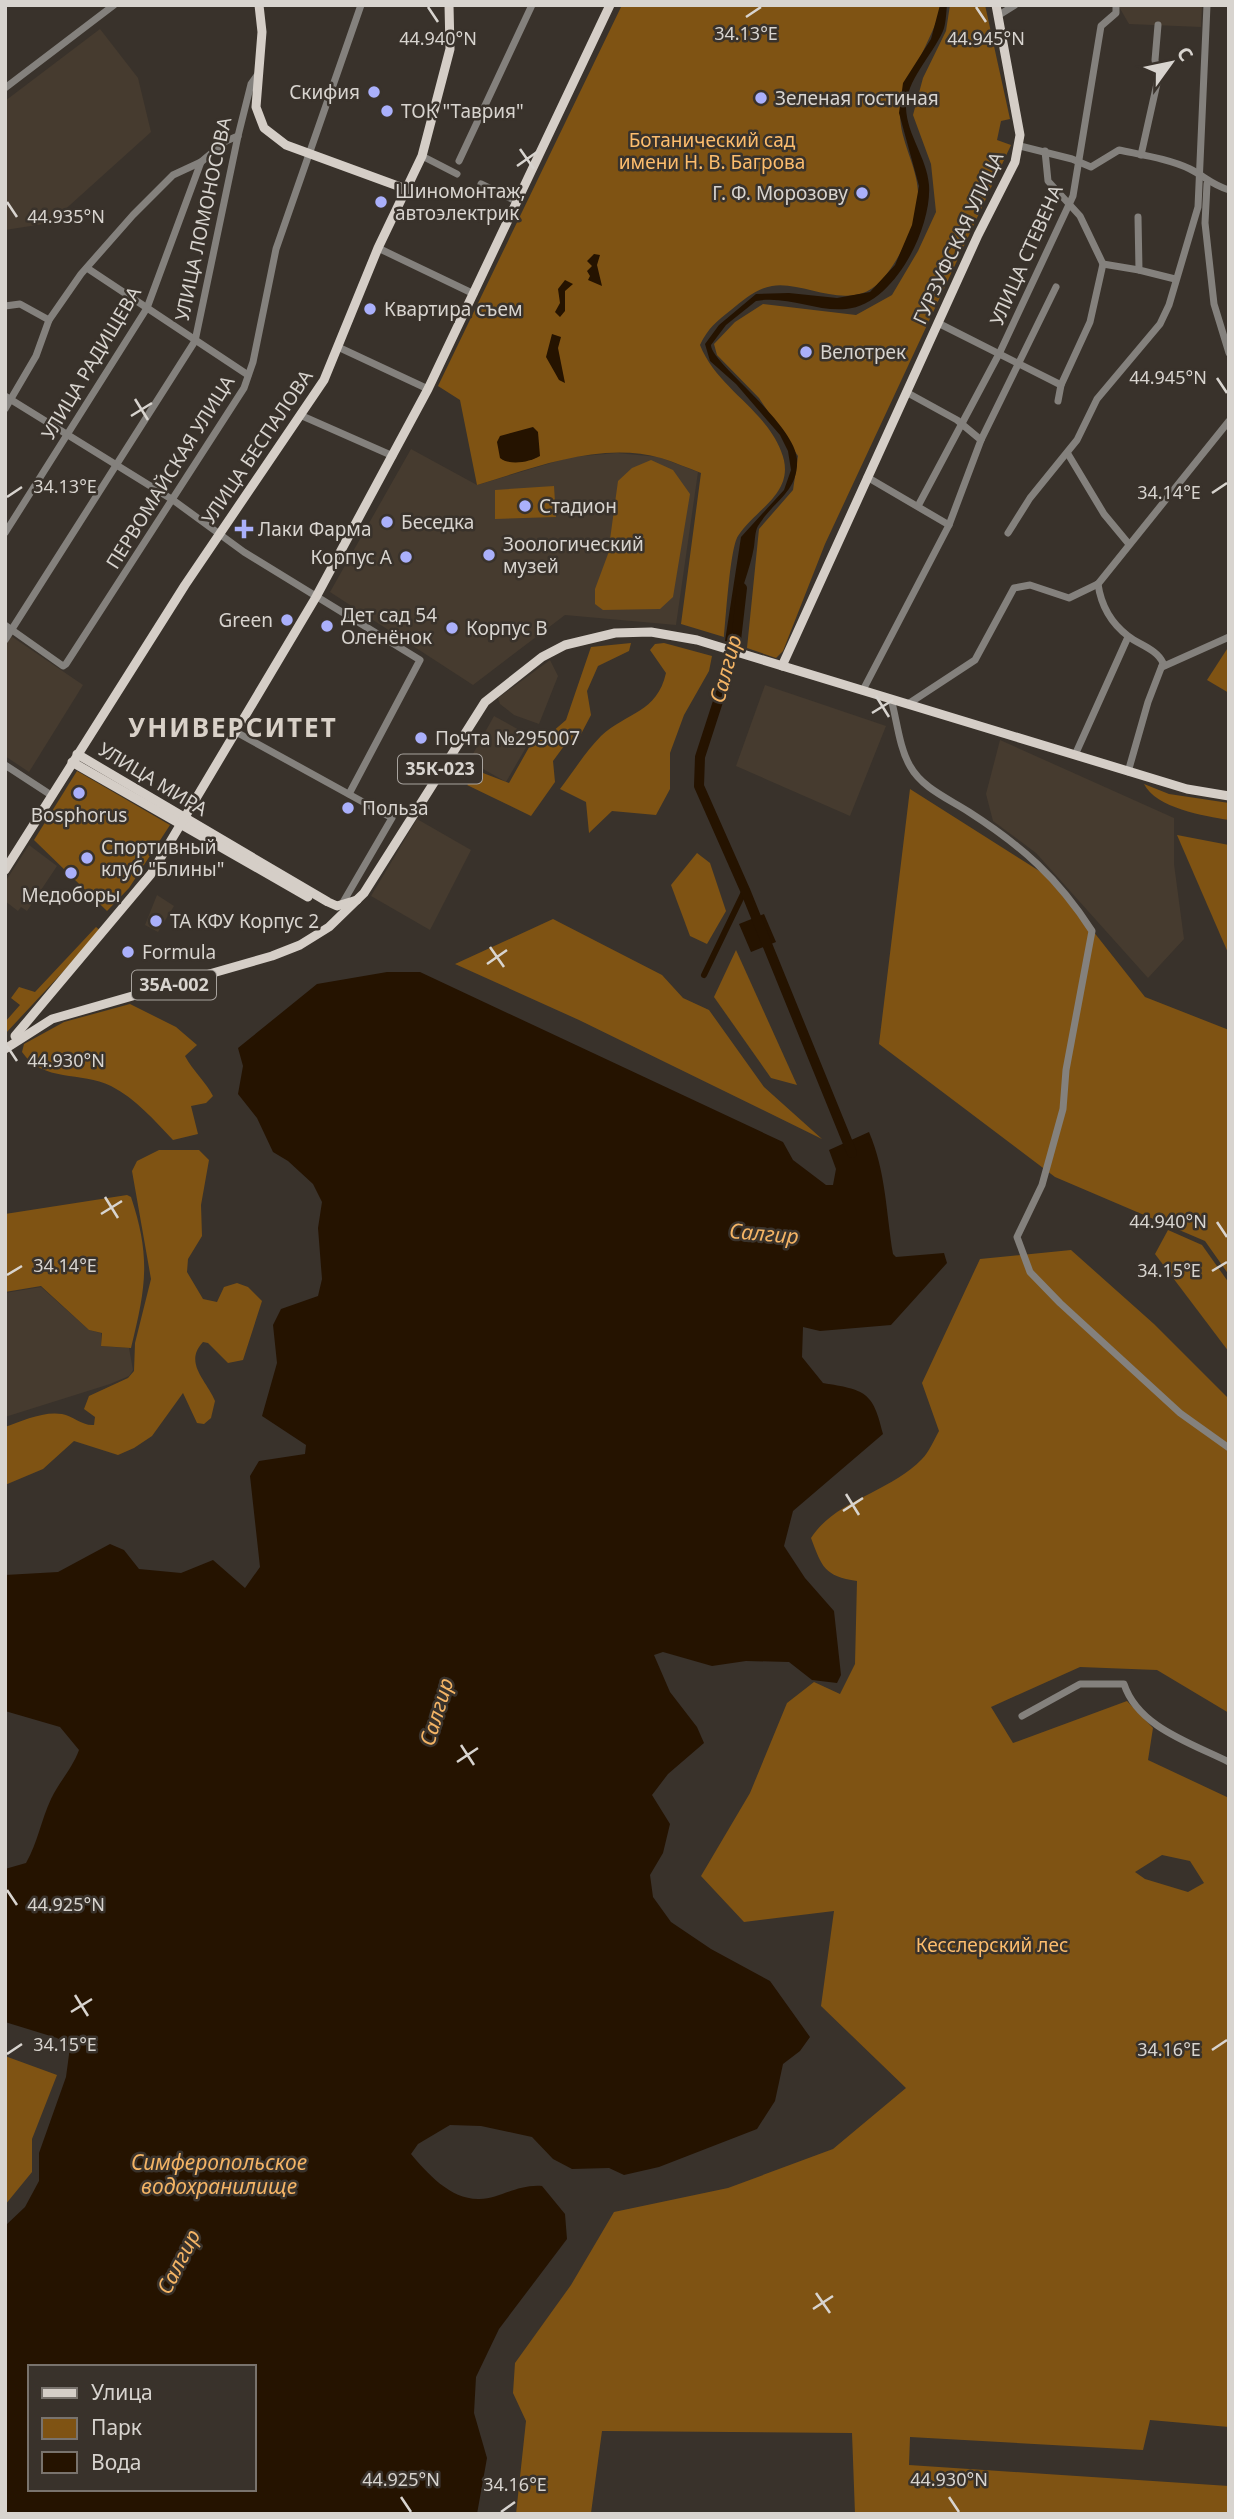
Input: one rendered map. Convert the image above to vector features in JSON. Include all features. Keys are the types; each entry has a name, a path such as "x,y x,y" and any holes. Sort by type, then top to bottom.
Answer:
{"main road":[{"name":"УЛИЦА ЛОМОНОСОВА","path":"259,5 262,32 259,73"},
{"name":"УЛИЦА БЕСПАЛОВА","path":"5,870 220,534 324,380 378,248 422,156 450,49 449,5"},
{"path":"5,1048 140,890 316,597 428,389 610,5"},
{"name":"ГУРЗУФСКАЯ УЛИЦА","path":"782,666 906,392 1015,162 1020,146 998,10"},
{"path":"259,73 256,107 264,128 286,145 407,189"},
{"name":"35К-023","path":"17,1026 280,948 341,916 358,899 479,710 500,687 542,657 565,645 615,633 672,635 718,646 1128,772 1187,789 1229,796"},
{"name":"УЛИЦА МИРА","path":"75,758 341,916"},
{"name":"УЛИЦА МИРА","path":"182,822 328,902 342,904"},
{"path":"342,904 358,899"},
{"name":"35А-002","path":"5,1048 52,1020 281,953 310,939 341,916"},
{"path":"5,1040 75,967"}],"street":[{"path":"5,88 114,5"},
{"name":"ПЕРВОМАЙСКАЯ УЛИЦА","path":"9,628 63,666 66,664 244,388 276,248 361,5"},
{"path":"459,161 532,5"},
{"path":"998,10 1015,5"},
{"name":"УЛИЦА СТЕВЕНА","path":"918,506 1000,352 1073,196 1101,26 1116,13 1116,5"},
{"path":"1008,533 1048,474 1068,454 1097,399 1160,324 1198,206 1207,5"},
{"path":"1141,155 1158,79 1155,60 1158,25"},
{"name":"УЛИЦА ЛОМОНОСОВА","path":"5,640 9,628 117,466 195,341 238,136 251,84 259,73"},
{"path":"5,409 8,398 36,356 49,320 87,268 173,175 201,162 226,141 238,136"},
{"path":"1020,146 1045,151 1091,167 1119,150 1190,170 1209,184 1229,190"},
{"path":"1045,151 1048,181 1080,216 1103,264 1090,322 1061,385 1058,401"},
{"path":"422,156 457,174"},
{"name":"УЛИЦА РАДИЩЕВА","path":"5,533 147,308 201,162"},
{"path":"1190,170 1200,164"},
{"path":"481,184 518,202"},
{"path":"1199,186 1209,184"},
{"path":"1209,184 1205,223 1208,253 1214,303 1229,353"},
{"path":"1138,217 1139,270"},
{"path":"378,248 474,293"},
{"path":"1103,264 1175,279"},
{"path":"87,268 248,375"},
{"path":"863,690 948,525 981,440 1056,287"},
{"path":"5,306 20,304 49,320"},
{"path":"938,323 1061,385"},
{"path":"338,346 428,389"},
{"path":"906,392 962,424 981,440"},
{"path":"8,398 173,500 316,597 420,660 349,794"},
{"path":"300,415 393,456"},
{"path":"908,704 975,660 1014,588 1030,585 1069,598 1098,584 1128,543 1229,421"},
{"path":"1068,454 1104,514 1128,543"},
{"path":"867,477 948,525"},
{"path":"1098,584 1105,610 1128,637 1159,655 1162,667 1148,702 1128,772"},
{"path":"1162,667 1229,636"},
{"path":"1075,755 1128,637"},
{"path":"891,699 913,772 929,787 970,812 1053,875 1093,931 1066,1070 1063,1109 1042,1185 1017,1237 1030,1272 1180,1413 1229,1448"},
{"path":"236,732 391,818 342,904"},
{"path":"5,765 51,795"},
{"path":"1022,1716 1080,1684 1124,1684 1129,1698 1152,1724 1229,1762"}],"shaded area":[{"path":"1118,5 1202,5 1201,27 1129,24"},
{"path":"100,29 138,78 151,132 50,223 5,230 5,101"},
{"path":"411,449 477,485 571,457 617,453 659,457 698,472 676,625 565,615 473,685 330,592"},
{"path":"11,636 83,685 29,772 5,756 5,646"},
{"path":"550,660 558,676 539,724 514,715 500,704 498,698"},
{"path":"765,685 886,726 850,816 736,766"},
{"path":"494,716 532,737 506,782 469,761"},
{"path":"1000,740 1174,818 1174,864 1184,939 1148,978 1036,853 993,821 986,794"},
{"path":"417,819 471,850 430,930 371,896"},
{"path":"29,845 57,866 27,911 21,907 18,911 5,901 5,882"},
{"path":"157,895 174,906 158,932 145,925"},
{"path":"41,1287 89,1330 101,1333 101,1346 129,1348 133,1370 129,1376 110,1384 5,1417 5,1293"}],"green space":[{"name":"Ботанический сад имени Н. В. Багрова","path":"622,5 942,5 902,103 901,124 917,182 918,202 909,236 892,267 873,288 860,294 845,296 786,286 772,286 760,290 717,321 700,345 718,374 774,436 785,465 780,489 746,526 735,543 724,637 681,624 701,473 661,458 615,453 568,459 477,485 460,400 438,386"},
{"path":"950,5 985,5 1010,119 1001,121 997,140 1011,145 825,544 783,651 776,658 747,648 759,529 793,490 798,456 759,398 717,355 714,344 735,322 763,304 856,315 892,295 918,251 936,212 931,164 913,115 923,78 946,31"},
{"path":"651,460 673,470 690,494 673,597 660,609 603,610 595,604 595,589 608,554 618,481 632,468"},
{"name":"Стадион","path":"554,486 556,517 495,519 495,490"},
{"path":"631,643 629,651 598,666 587,691 591,715 580,736 567,742 553,761 555,782 531,816 467,785 483,773 509,783 532,742 551,733 566,720 591,647"},
{"path":"664,643 712,656 709,671 684,715 670,753 670,789 656,815 612,811 589,833 586,802 560,789 601,736 656,696 666,673 650,650 655,644"},
{"path":"1229,646 1229,693 1207,680"},
{"path":"77,771 170,825 129,888 107,911 34,840"},
{"path":"1144,784 1169,794 1229,803 1229,820 1170,805 1150,792"},
{"path":"910,789 1052,879 1145,997 1229,1030 1229,1275 1205,1241 1055,1177 879,1044"},
{"path":"1177,835 1229,845 1229,955"},
{"path":"697,853 710,863 726,911 707,944 690,936 671,885"},
{"path":"553,919 662,975 683,998 709,1010 764,1087 822,1139 579,1020 455,964"},
{"path":"96,927 101,931 5,1034 5,1022 20,1005 11,998 19,987 35,992"},
{"path":"736,950 797,1085 771,1078 714,997"},
{"path":"130,1004 176,1027 197,1045 185,1056 213,1096 206,1103 191,1106 198,1134 173,1140 144,1110 120,1091 99,1082 51,1072 31,1062 22,1052 24,1044 64,1022"},
{"path":"159,1150 199,1150 209,1160 201,1205 202,1236 188,1259 187,1272 203,1299 217,1302 224,1287 237,1283 248,1287 262,1301 243,1360 228,1363 208,1343 203,1342 197,1350 196,1365 215,1401 211,1418 204,1424 197,1423 183,1393 152,1436 134,1448 118,1455 74,1441 43,1469 5,1485 5,1427 55,1413 94,1425 95,1417 84,1409 89,1396 128,1378 134,1371 135,1343 151,1279 132,1171 137,1161"},
{"path":"127,1195 131,1197 137,1218 144,1255 143,1289 131,1348 101,1346 102,1333 89,1330 41,1286 5,1292 5,1214"},
{"path":"1168,1230 1202,1245 1229,1283 1229,1352 1155,1254"},
{"name":"Кесслерский лес","path":"1071,1250 1154,1324 1229,1399 1229,1713 1157,1670 1080,1667 991,1707 1013,1743 1127,1701 1153,1728 1148,1760 1229,1798 1229,2427 1150,2420 1143,2450 910,2437 909,2465 1229,2486 1229,2514 855,2514 852,2433 602,2431 591,2513 656,2514 516,2514 526,2421 513,2393 515,2363 571,2285 614,2212 728,2188 833,2149 906,2088 821,2006 834,1911 744,1922 701,1876 750,1793 787,1703 814,1682 840,1694 855,1664 857,1581 831,1573 818,1556 811,1538 834,1514 895,1480 922,1459 929,1449 939,1431 922,1383 980,1259","holes":["1162,1855 1190,1861 1204,1883 1188,1892 1145,1879 1135,1872"]},
{"path":"5,2056 57,2075 32,2139 32,2172 5,2205"}],"water":[{"path":"940,5 947,5 944,28 915,78 907,98 907,118 925,165 929,185 924,222 907,262 880,294 863,304 846,309 779,300 756,301 726,325 711,345 724,365 782,428 797,459 794,480 756,530 752,556 735,618 741,645 725,641 741,537 784,490 791,470 788,451 780,435 736,384 710,361 705,344 719,325 756,294 789,293 837,298 870,292 895,265 912,225 919,186 899,113 903,83 931,39"},
{"path":"594,254 600,255 597,265 602,286 588,280 590,276 587,271 592,266 587,261"},
{"path":"565,280 573,284 565,291 565,311 560,317 555,312 560,303 558,289"},
{"path":"552,334 561,337 558,348 565,383 559,380 546,357"},
{"path":"533,427 538,432 540,456 520,462 509,462 500,458 497,442 500,436"},
{"path":"764,914 776,942 751,952 739,924"},
{"name":"Симферопольское водохранилище","path":"387,972 420,972 783,1142 793,1160 826,1185 833,1185 836,1169 829,1150 869,1132 882,1177 893,1254 896,1257 944,1253 947,1263 891,1325 820,1331 803,1327 802,1357 823,1383 849,1388 865,1395 875,1409 883,1434 793,1511 784,1546 805,1578 834,1611 841,1675 837,1683 812,1680 789,1662 746,1661 712,1666 663,1652 654,1655 670,1692 697,1727 704,1743 668,1774 652,1795 670,1824 663,1853 650,1875 653,1897 671,1922 711,1949 770,1981 810,2037 800,2051 783,2064 775,2101 757,2129 659,2167 624,2175 609,2168 572,2169 553,2159 532,2137 481,2126 450,2125 418,2144 411,2154 432,2177 458,2195 485,2199 524,2187 542,2186 565,2214 567,2239 499,2329 476,2377 474,2413 487,2458 477,2514 5,2514 5,2226 25,2207 39,2181 39,2153 66,2077 70,2047 57,2038 5,2022 5,1869 26,1863 51,1799 79,1750 60,1727 5,1711 5,1575 58,1572 110,1544 124,1550 139,1569 181,1573 213,1560 245,1588 260,1567 250,1476 259,1461 305,1454 306,1445 262,1416 277,1363 273,1325 281,1309 318,1296 322,1279 318,1228 322,1202 313,1184 288,1161 273,1152 257,1118 238,1094 243,1066 238,1048 317,984"}],"waterway":[{"name":"Салгир","path":"742,588 735,649 700,757 699,786 745,890 852,1153"},
{"path":"704,975 745,890"}],"place":[{"name":"Скифия","path":"374,92"},
{"name":"Зеленая гостиная","path":"761,98"},
{"name":"ТОК \"Таврия\"","path":"387,111"},
{"name":"Г. Ф. Морозову","path":"862,193"},
{"name":"Шиномонтаж, автоэлектрик","path":"381,202"},
{"name":"Квартира съем","path":"370,309"},
{"name":"Велотрек","path":"806,352"},
{"name":"Стадион","path":"525,506"},
{"name":"Беседка","path":"387,522"},
{"name":"Лаки Фарма","path":"244,529"},
{"name":"Зоологический музей","path":"489,555"},
{"name":"Корпус А","path":"406,557"},
{"name":"Green","path":"287,620"},
{"name":"Дет сад 54 Оленёнок","path":"327,626"},
{"name":"Корпус В","path":"452,628"},
{"name":"Почта №295007","path":"421,738"},
{"name":"Bosphorus","path":"79,793"},
{"name":"Польза","path":"348,808"},
{"name":"Спортивный клуб \"Блины\"","path":"87,858"},
{"name":"Медоборы","path":"71,873"},
{"name":"ТА КФУ Корпус 2","path":"156,921"},
{"name":"Formula","path":"128,952"}],"district":[{"name":"УНИВЕРСИТЕТ","path":"233,728"}]}
